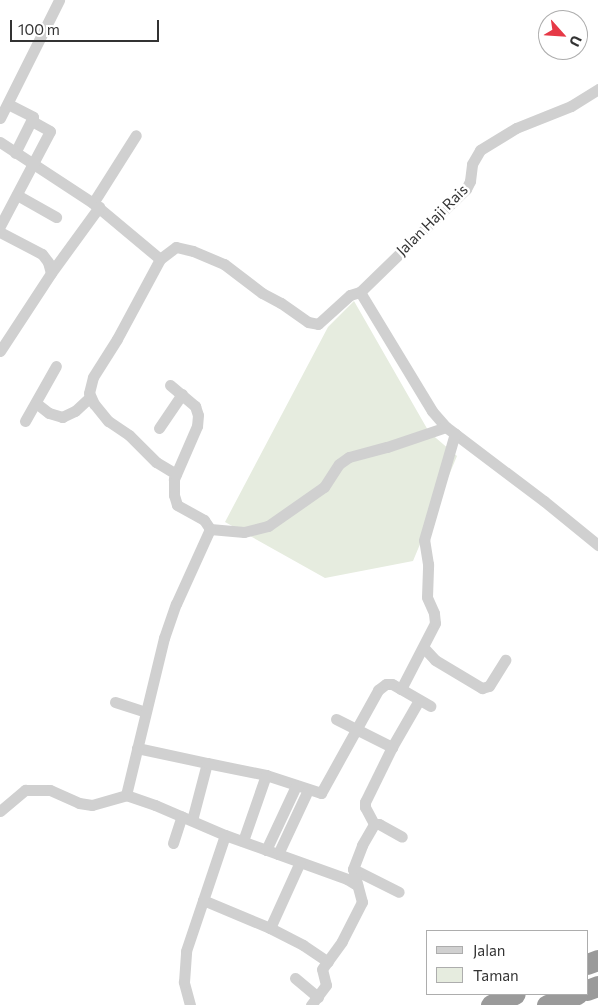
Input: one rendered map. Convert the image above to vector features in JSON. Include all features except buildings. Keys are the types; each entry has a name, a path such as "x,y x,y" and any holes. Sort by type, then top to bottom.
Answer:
{"highway":[{"path":"491,1005 513,995"},
{"path":"547,1005 574,995"}],"street":[{"path":"0,118 59,0"},
{"name":"Jalan Haji Rais","path":"160,259 176,247 194,251 224,264 262,293 282,303 308,322 318,324 350,295 360,292 466,189 470,181 472,164 480,150 516,128 571,106 598,89"},
{"path":"8,104 32,116 32,121 15,153"},
{"path":"0,226 50,131 32,121"},
{"path":"0,351 96,205 136,135"},
{"path":"0,142 96,205 160,259 89,387 90,398 108,421 129,434 156,462 176,474"},
{"path":"17,195 56,217"},
{"path":"0,232 42,254 48,262 51,273"},
{"path":"360,292 432,411 450,430 544,501 598,545"},
{"path":"25,422 56,366"},
{"path":"170,385 195,406 198,421 176,474 174,495 177,505 204,520 210,529"},
{"path":"159,428 182,394"},
{"path":"36,402 49,413 62,417 75,411 90,398"},
{"path":"210,529 244,532 268,526 324,487 339,464 349,457 450,430"},
{"path":"401,689 424,648 433,629 436,617 427,597 428,564 424,540 450,430"},
{"path":"126,796 156,667 176,604 210,529"},
{"path":"424,648 435,660 482,688 489,686 505,660"},
{"path":"137,748 266,775 318,794 323,791 380,687 392,684 430,706"},
{"path":"374,824 364,808 364,802 418,700"},
{"path":"115,702 145,712"},
{"path":"336,719 358,728 392,747"},
{"path":"173,843 187,818 207,763"},
{"path":"243,841 266,775"},
{"path":"266,850 296,786"},
{"path":"0,811 25,790 50,790 79,803 92,805 126,796 187,818 225,835 347,879 357,886"},
{"path":"278,854 308,790"},
{"path":"374,824 379,824 402,837"},
{"path":"295,978 314,1001 326,985 322,974 362,902 353,869 362,845 374,824"},
{"path":"190,1005 184,982 186,951 225,835"},
{"path":"270,928 300,862"},
{"path":"353,869 399,892"},
{"path":"203,900 270,928 302,945 328,962"}],"green space":[{"path":"354,301 429,432 457,456 413,561 325,578 225,522 328,327"}]}
